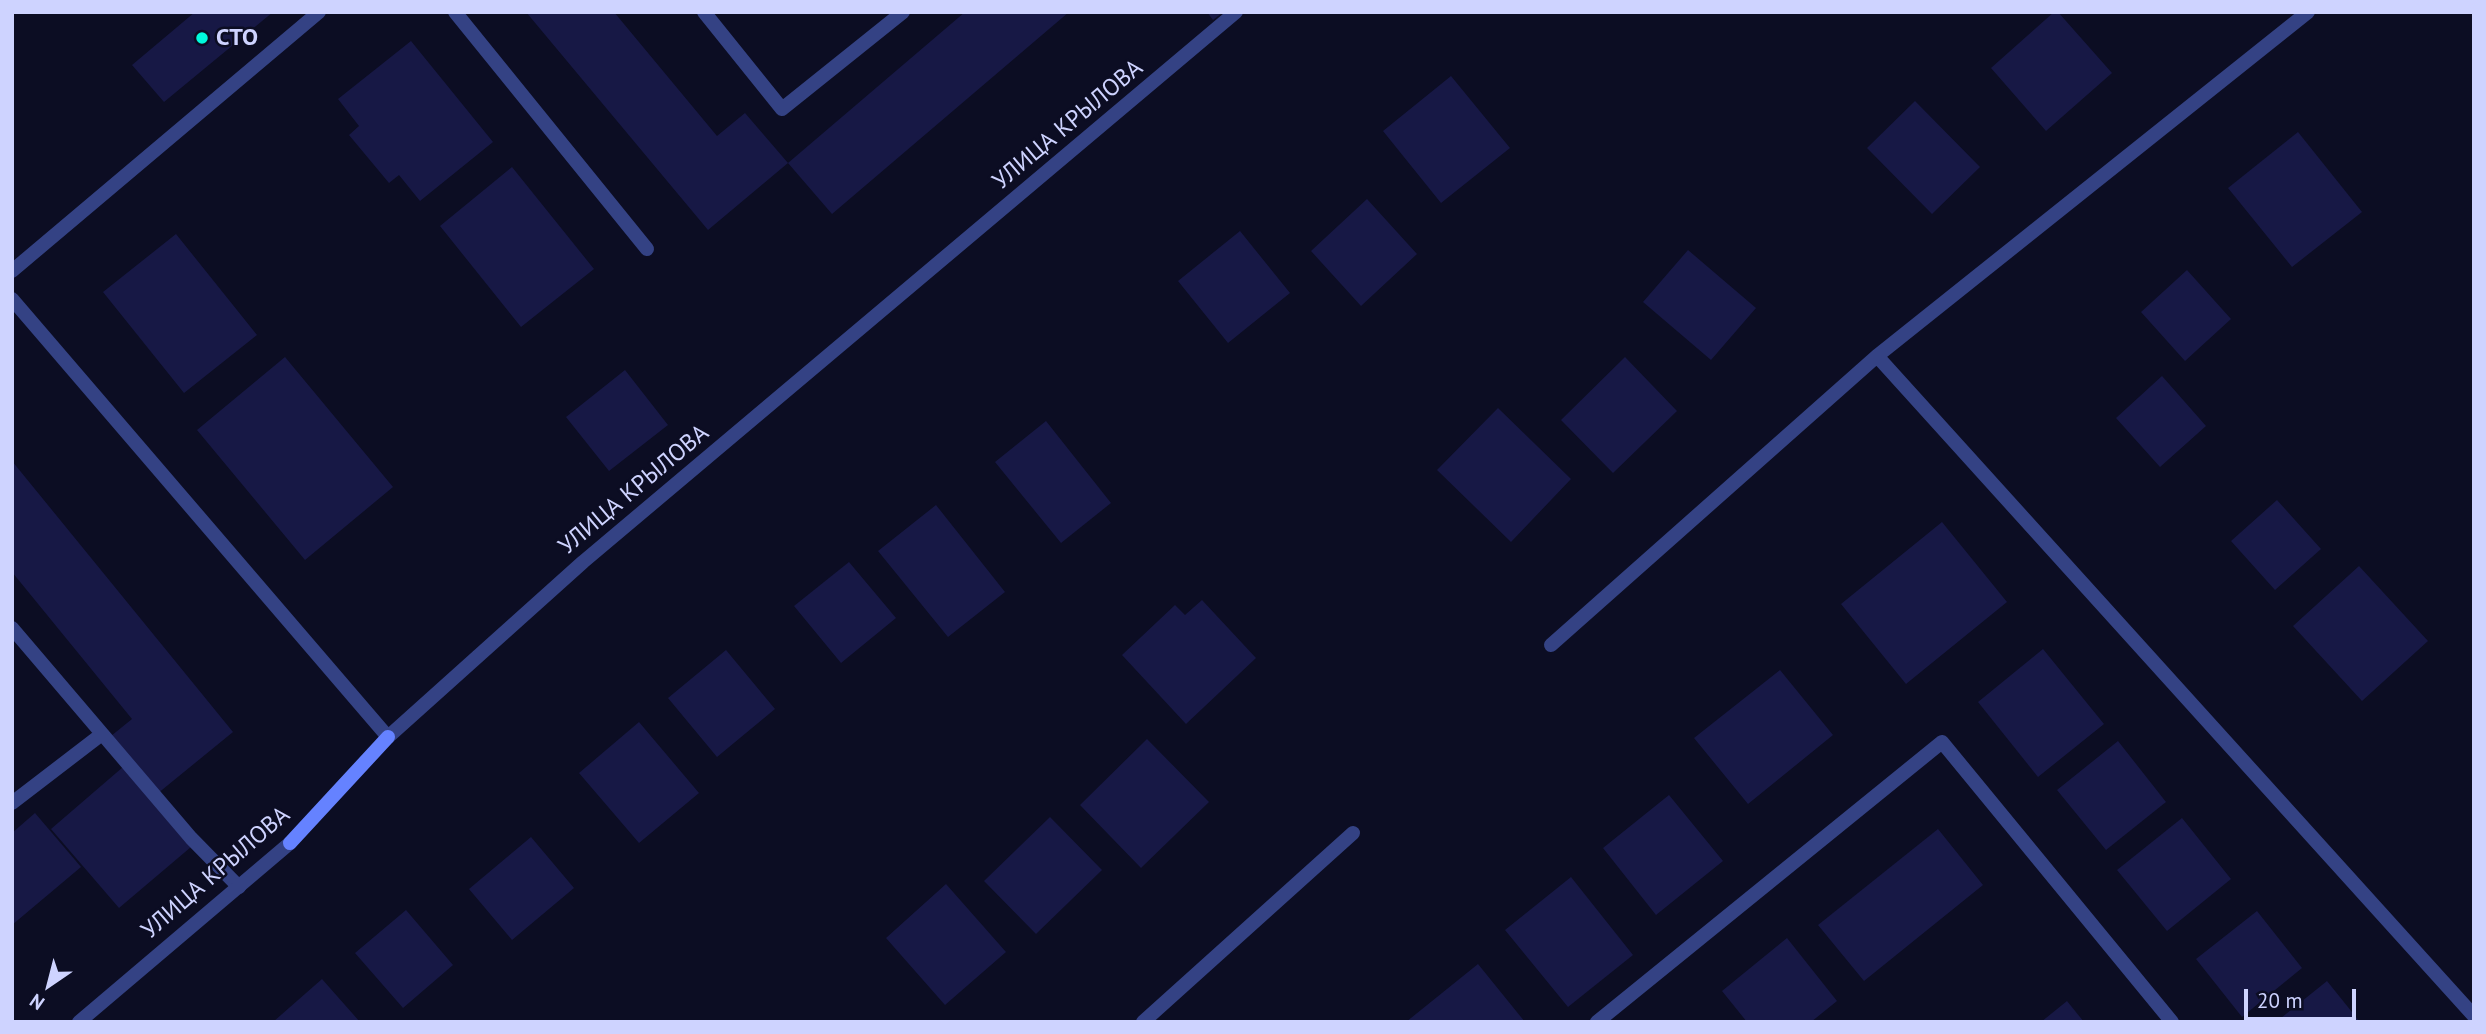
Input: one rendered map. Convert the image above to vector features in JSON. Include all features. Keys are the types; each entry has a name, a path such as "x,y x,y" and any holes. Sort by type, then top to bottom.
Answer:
{"street":[{"path":"12,271 319,12"},
{"path":"455,12 647,249"},
{"path":"704,12 782,109 903,12"},
{"name":"УЛИЦА КРЫЛОВА","path":"79,1022 290,843 388,737 583,562 1236,12"},
{"path":"1551,645 1877,356 2308,12"},
{"path":"12,299 388,737"},
{"path":"1877,356 2474,1016"},
{"path":"12,628 191,838 239,887"},
{"path":"12,803 102,734"},
{"path":"1597,1022 1942,742 2172,1022"},
{"path":"1143,1022 1353,833"}],"building":[{"name":"СТО","path":"195,12 273,12 164,102 132,65"},
{"path":"526,12 614,12 717,136 745,113 788,163 708,230"},
{"path":"965,12 1069,12 832,214 788,163"},
{"path":"1207,12 1223,12 1213,20"},
{"path":"2054,12 2058,12 2112,73 2046,131 1991,68"},
{"path":"411,41 493,142 420,201 399,175 389,183 349,135 359,126 338,99"},
{"path":"1451,76 1510,148 1441,203 1383,131"},
{"path":"1915,101 1980,167 1932,214 1867,148"},
{"path":"2298,132 2362,212 2292,267 2228,188"},
{"path":"512,167 594,269 521,327 440,226"},
{"path":"1367,199 1417,254 1361,306 1311,251"},
{"path":"1240,231 1290,293 1228,343 1178,281"},
{"path":"176,234 257,335 184,393 103,292"},
{"path":"1688,250 1756,308 1711,360 1643,302"},
{"path":"2187,270 2231,319 2185,361 2141,312"},
{"path":"285,357 393,487 305,560 197,430"},
{"path":"1625,357 1677,411 1613,473 1561,420"},
{"path":"625,370 668,425 609,471 566,417"},
{"path":"2162,376 2206,426 2160,467 2116,418"},
{"path":"1498,408 1571,479 1511,542 1437,470"},
{"path":"1046,421 1111,503 1061,543 995,462"},
{"path":"12,461 233,732 157,794 111,736 132,719 12,572"},
{"path":"2277,500 2321,549 2275,590 2231,541"},
{"path":"936,505 1005,592 948,637 878,551"},
{"path":"1942,522 2007,602 1906,684 1841,604"},
{"path":"849,562 896,618 841,663 794,606"},
{"path":"2359,566 2428,641 2362,701 2293,626"},
{"path":"1202,600 1256,658 1186,724 1122,655 1175,605 1185,615"},
{"path":"2043,649 2104,724 2038,777 1978,702"},
{"path":"726,650 775,709 717,757 668,698"},
{"path":"1780,670 1833,735 1748,804 1694,738"},
{"path":"639,722 699,793 639,843 579,773"},
{"path":"1147,739 1209,802 1141,868 1080,805"},
{"path":"2118,741 2166,802 2106,850 2057,790"},
{"path":"123,767 191,847 119,908 51,829"},
{"path":"1669,795 1723,861 1656,915 1603,848"},
{"path":"35,813 81,867 12,925 12,833"},
{"path":"1050,817 1102,870 1036,934 984,881"},
{"path":"2182,818 2231,879 2167,931 2117,870"},
{"path":"1938,829 1983,885 1864,981 1818,925"},
{"path":"531,837 574,888 512,940 469,889"},
{"path":"1571,877 1633,955 1568,1007 1505,930"},
{"path":"946,884 1006,952 945,1005 886,938"},
{"path":"406,910 453,965 403,1008 355,953"},
{"path":"2257,911 2302,968 2242,1017 2196,959"},
{"path":"1787,938 1837,1001 1811,1022 1747,1022 1722,991"},
{"path":"1478,964 1525,1022 1406,1022"},
{"path":"322,979 360,1022 273,1022"},
{"path":"2327,981 2360,1022 2276,1022"},
{"path":"2067,1001 2084,1022 2041,1022"}],"place":[{"name":"СТО","path":"202,38"}]}
